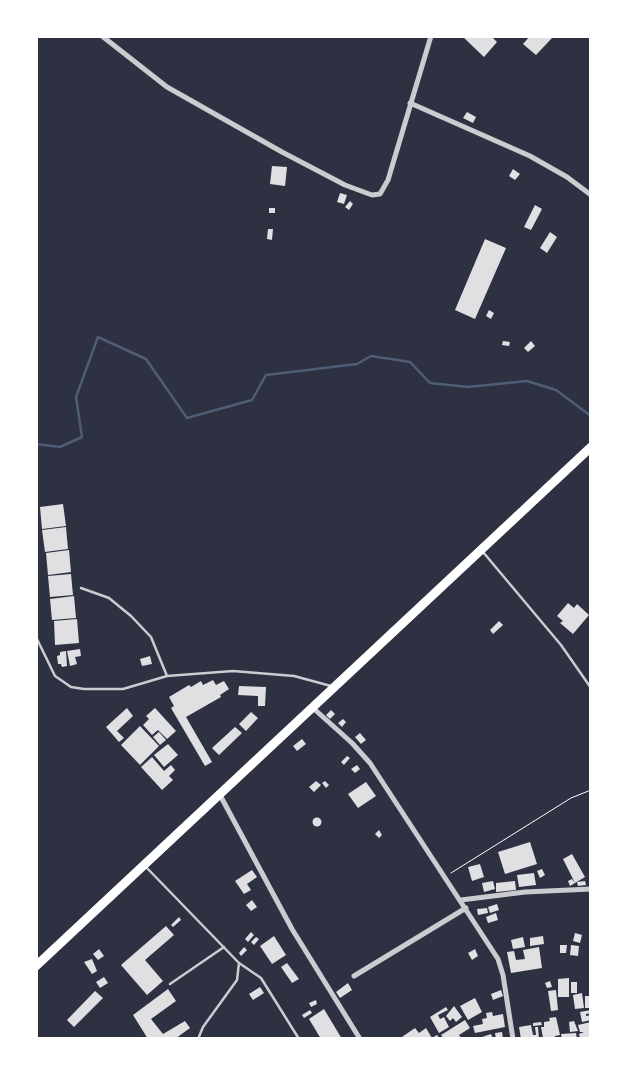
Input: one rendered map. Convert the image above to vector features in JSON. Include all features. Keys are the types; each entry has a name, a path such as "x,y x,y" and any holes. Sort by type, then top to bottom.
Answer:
{"highway":[{"path":"37,965 313,708 480,548 591,447"}],"street":[{"path":"102,36 167,87 282,152 345,185 372,195 380,194 384,189 431,36"},
{"path":"410,103 530,156 567,177 591,195"},
{"path":"313,708 346,736 370,763 444,878 462,900 498,959 503,976 513,1039"},
{"path":"220,795 292,929 360,1039"},
{"path":"462,900 525,892 591,889"},
{"path":"354,976 466,908"}],"lane":[{"path":"480,548 560,645 591,688"},
{"path":"81,588 109,598 131,616 151,637 166,676"},
{"path":"36,637 51,671 62,682 71,687 84,689 123,688 166,676 232,671 294,676 334,687"},
{"path":"144,865 239,963 261,978 299,1039"},
{"path":"170,984 224,948"},
{"path":"198,1039 203,1027 236,980 239,963"}],"path":[{"path":"444,878 571,798 591,790"}],"building":[{"path":"462,36 491,36 497,42 484,57"},
{"path":"530,36 550,36 552,38 536,55 523,44"},
{"path":"467,112 476,117 473,123 463,118"},
{"path":"272,166 287,167 285,186 270,184"},
{"path":"513,169 520,174 515,180 509,176"},
{"path":"340,193 347,195 344,204 337,202"},
{"path":"350,201 353,204 349,210 345,207"},
{"path":"535,205 542,209 531,230 524,227"},
{"path":"269,208 275,208 275,213 269,213"},
{"path":"268,229 273,229 272,240 267,239"},
{"path":"550,232 557,237 547,253 540,248"},
{"path":"485,239 506,248 475,319 455,310"},
{"path":"489,310 494,313 491,319 486,316"},
{"path":"503,341 510,342 509,346 502,345"},
{"path":"531,341 535,346 528,352 524,348"},
{"path":"63,504 66,526 42,529 40,507"},
{"path":"66,527 68,549 45,552 42,530"},
{"path":"69,550 71,572 48,575 46,553"},
{"path":"71,574 73,595 50,597 48,576"},
{"path":"74,596 76,618 52,620 50,599"},
{"path":"568,603 574,608 577,604 589,615 573,634 560,623 563,621 557,616"},
{"path":"77,619 79,643 55,645 54,621"},
{"path":"499,621 503,625 493,634 490,630"},
{"path":"80,649 81,656 75,657 77,664 70,666 67,651"},
{"path":"66,651 67,666 62,667 61,664 58,664 57,656 60,655 60,652"},
{"path":"150,656 152,664 142,666 140,659"},
{"path":"213,680 216,685 224,681 229,689 220,695 221,697 186,717 212,762 205,766 171,708 174,706 169,697 189,685 191,687 201,681 203,685"},
{"path":"239,686 266,687 265,706 258,706 258,696 238,695"},
{"path":"127,708 133,716 117,731 124,738 119,742 106,727"},
{"path":"155,708 176,731 167,739 158,730 152,735 143,725 149,719 146,716"},
{"path":"331,710 335,714 330,719 326,715"},
{"path":"251,712 258,718 246,731 239,724"},
{"path":"343,719 346,722 342,727 338,723"},
{"path":"140,726 159,746 140,765 121,745"},
{"path":"235,727 242,733 219,755 212,748"},
{"path":"159,732 166,740 160,745 153,737"},
{"path":"360,733 366,740 361,744 355,737"},
{"path":"302,739 306,744 297,751 293,746"},
{"path":"168,744 178,755 164,767 154,755"},
{"path":"347,756 350,758 344,765 341,762"},
{"path":"152,757 164,771 171,765 175,770 169,776 173,780 162,790 141,767"},
{"path":"357,765 360,769 355,773 351,769"},
{"path":"316,781 321,785 314,792 309,787"},
{"path":"325,781 329,785 326,788 322,783"},
{"path":"366,782 376,796 358,808 348,794"},
{"path":"317,818 321,822 317,826 313,822"},
{"path":"379,830 382,835 379,838 375,834"},
{"path":"530,842 537,864 505,874 498,852"},
{"path":"572,854 585,877 575,883 563,859"},
{"path":"480,864 484,877 472,881 468,867"},
{"path":"542,869 545,875 540,878 537,871"},
{"path":"252,870 257,877 247,884 251,890 244,894 235,881"},
{"path":"534,873 536,885 519,887 517,875"},
{"path":"572,879 575,883 570,886 568,881"},
{"path":"493,881 495,889 484,892 482,883"},
{"path":"515,881 516,890 496,892 496,883"},
{"path":"585,881 586,885 578,886 577,882"},
{"path":"252,900 257,907 251,911 246,905"},
{"path":"497,904 499,910 490,913 488,907"},
{"path":"487,908 488,913 478,915 477,909"},
{"path":"496,913 498,920 488,923 486,917"},
{"path":"179,917 181,920 173,927 171,925"},
{"path":"166,926 174,935 145,960 163,981 147,995 121,965"},
{"path":"251,932 254,935 248,942 245,939"},
{"path":"575,933 582,935 580,943 573,941"},
{"path":"274,936 286,955 272,964 260,946"},
{"path":"543,936 544,944 530,946 530,938"},
{"path":"256,937 259,939 254,945 251,942"},
{"path":"523,937 525,947 513,949 511,940"},
{"path":"560,945 567,945 566,953 560,953"},
{"path":"571,945 579,946 578,956 570,955"},
{"path":"244,947 247,950 241,956 239,953"},
{"path":"539,947 542,968 511,973 507,952 514,951 516,960 525,959 523,950"},
{"path":"99,949 104,956 98,960 93,954"},
{"path":"475,949 478,956 472,960 468,953"},
{"path":"92,959 97,971 92,974 84,962"},
{"path":"287,963 299,979 292,983 281,967"},
{"path":"104,977 108,983 100,988 96,982"},
{"path":"569,978 569,997 558,997 558,979"},
{"path":"550,981 552,987 547,988 545,983"},
{"path":"571,982 577,982 577,993 571,993"},
{"path":"348,983 352,990 340,998 336,992"},
{"path":"260,987 264,993 253,1000 249,994"},
{"path":"168,989 176,1001 151,1019 163,1034 185,1021 190,1028 175,1039 148,1039 133,1015"},
{"path":"501,990 503,996 493,1000 491,994"},
{"path":"556,990 558,1010 551,1011 548,991"},
{"path":"95,991 103,998 74,1027 67,1020"},
{"path":"582,993 584,1008 575,1009 573,995"},
{"path":"585,996 589,996 589,1008 585,1008"},
{"path":"475,998 482,1012 468,1020 460,1006"},
{"path":"316,1000 317,1004 311,1007 309,1003"},
{"path":"454,1006 462,1017 456,1022 453,1018 450,1021 446,1016"},
{"path":"446,1007 448,1010 438,1015 440,1019 444,1017 449,1027 439,1033 430,1017"},
{"path":"324,1009 342,1039 321,1039 309,1019"},
{"path":"310,1010 312,1013 304,1018 302,1015"},
{"path":"591,1010 591,1013 586,1014 586,1016 591,1015 591,1020 582,1022 580,1012"},
{"path":"492,1012 493,1016 503,1014 505,1027 475,1033 473,1026 483,1024 482,1019 487,1018 486,1013"},
{"path":"556,1017 560,1035 555,1036 555,1039 543,1038 541,1027 544,1027 544,1022 550,1021 549,1018"},
{"path":"465,1020 470,1028 459,1035 462,1039 444,1039 441,1035"},
{"path":"574,1021 578,1031 570,1032 569,1022"},
{"path":"541,1022 542,1025 533,1026 533,1023"},
{"path":"591,1022 591,1039 580,1039 579,1034 584,1032 580,1032 578,1025"},
{"path":"531,1025 533,1035 536,1035 535,1027 538,1027 539,1039 521,1039 519,1027"},
{"path":"415,1028 419,1033 426,1028 432,1038 437,1035 440,1039 399,1039"},
{"path":"502,1032 503,1039 496,1039 495,1033"},
{"path":"576,1033 577,1039 562,1039 561,1034"},
{"path":"491,1034 493,1039 479,1039 479,1038"}],"waterway":[{"path":"36,444 60,447 82,437 76,397 98,337 146,359 187,418 252,400 266,375 357,364 371,356 410,362 430,383 468,387 527,381 556,390 591,416"}]}
